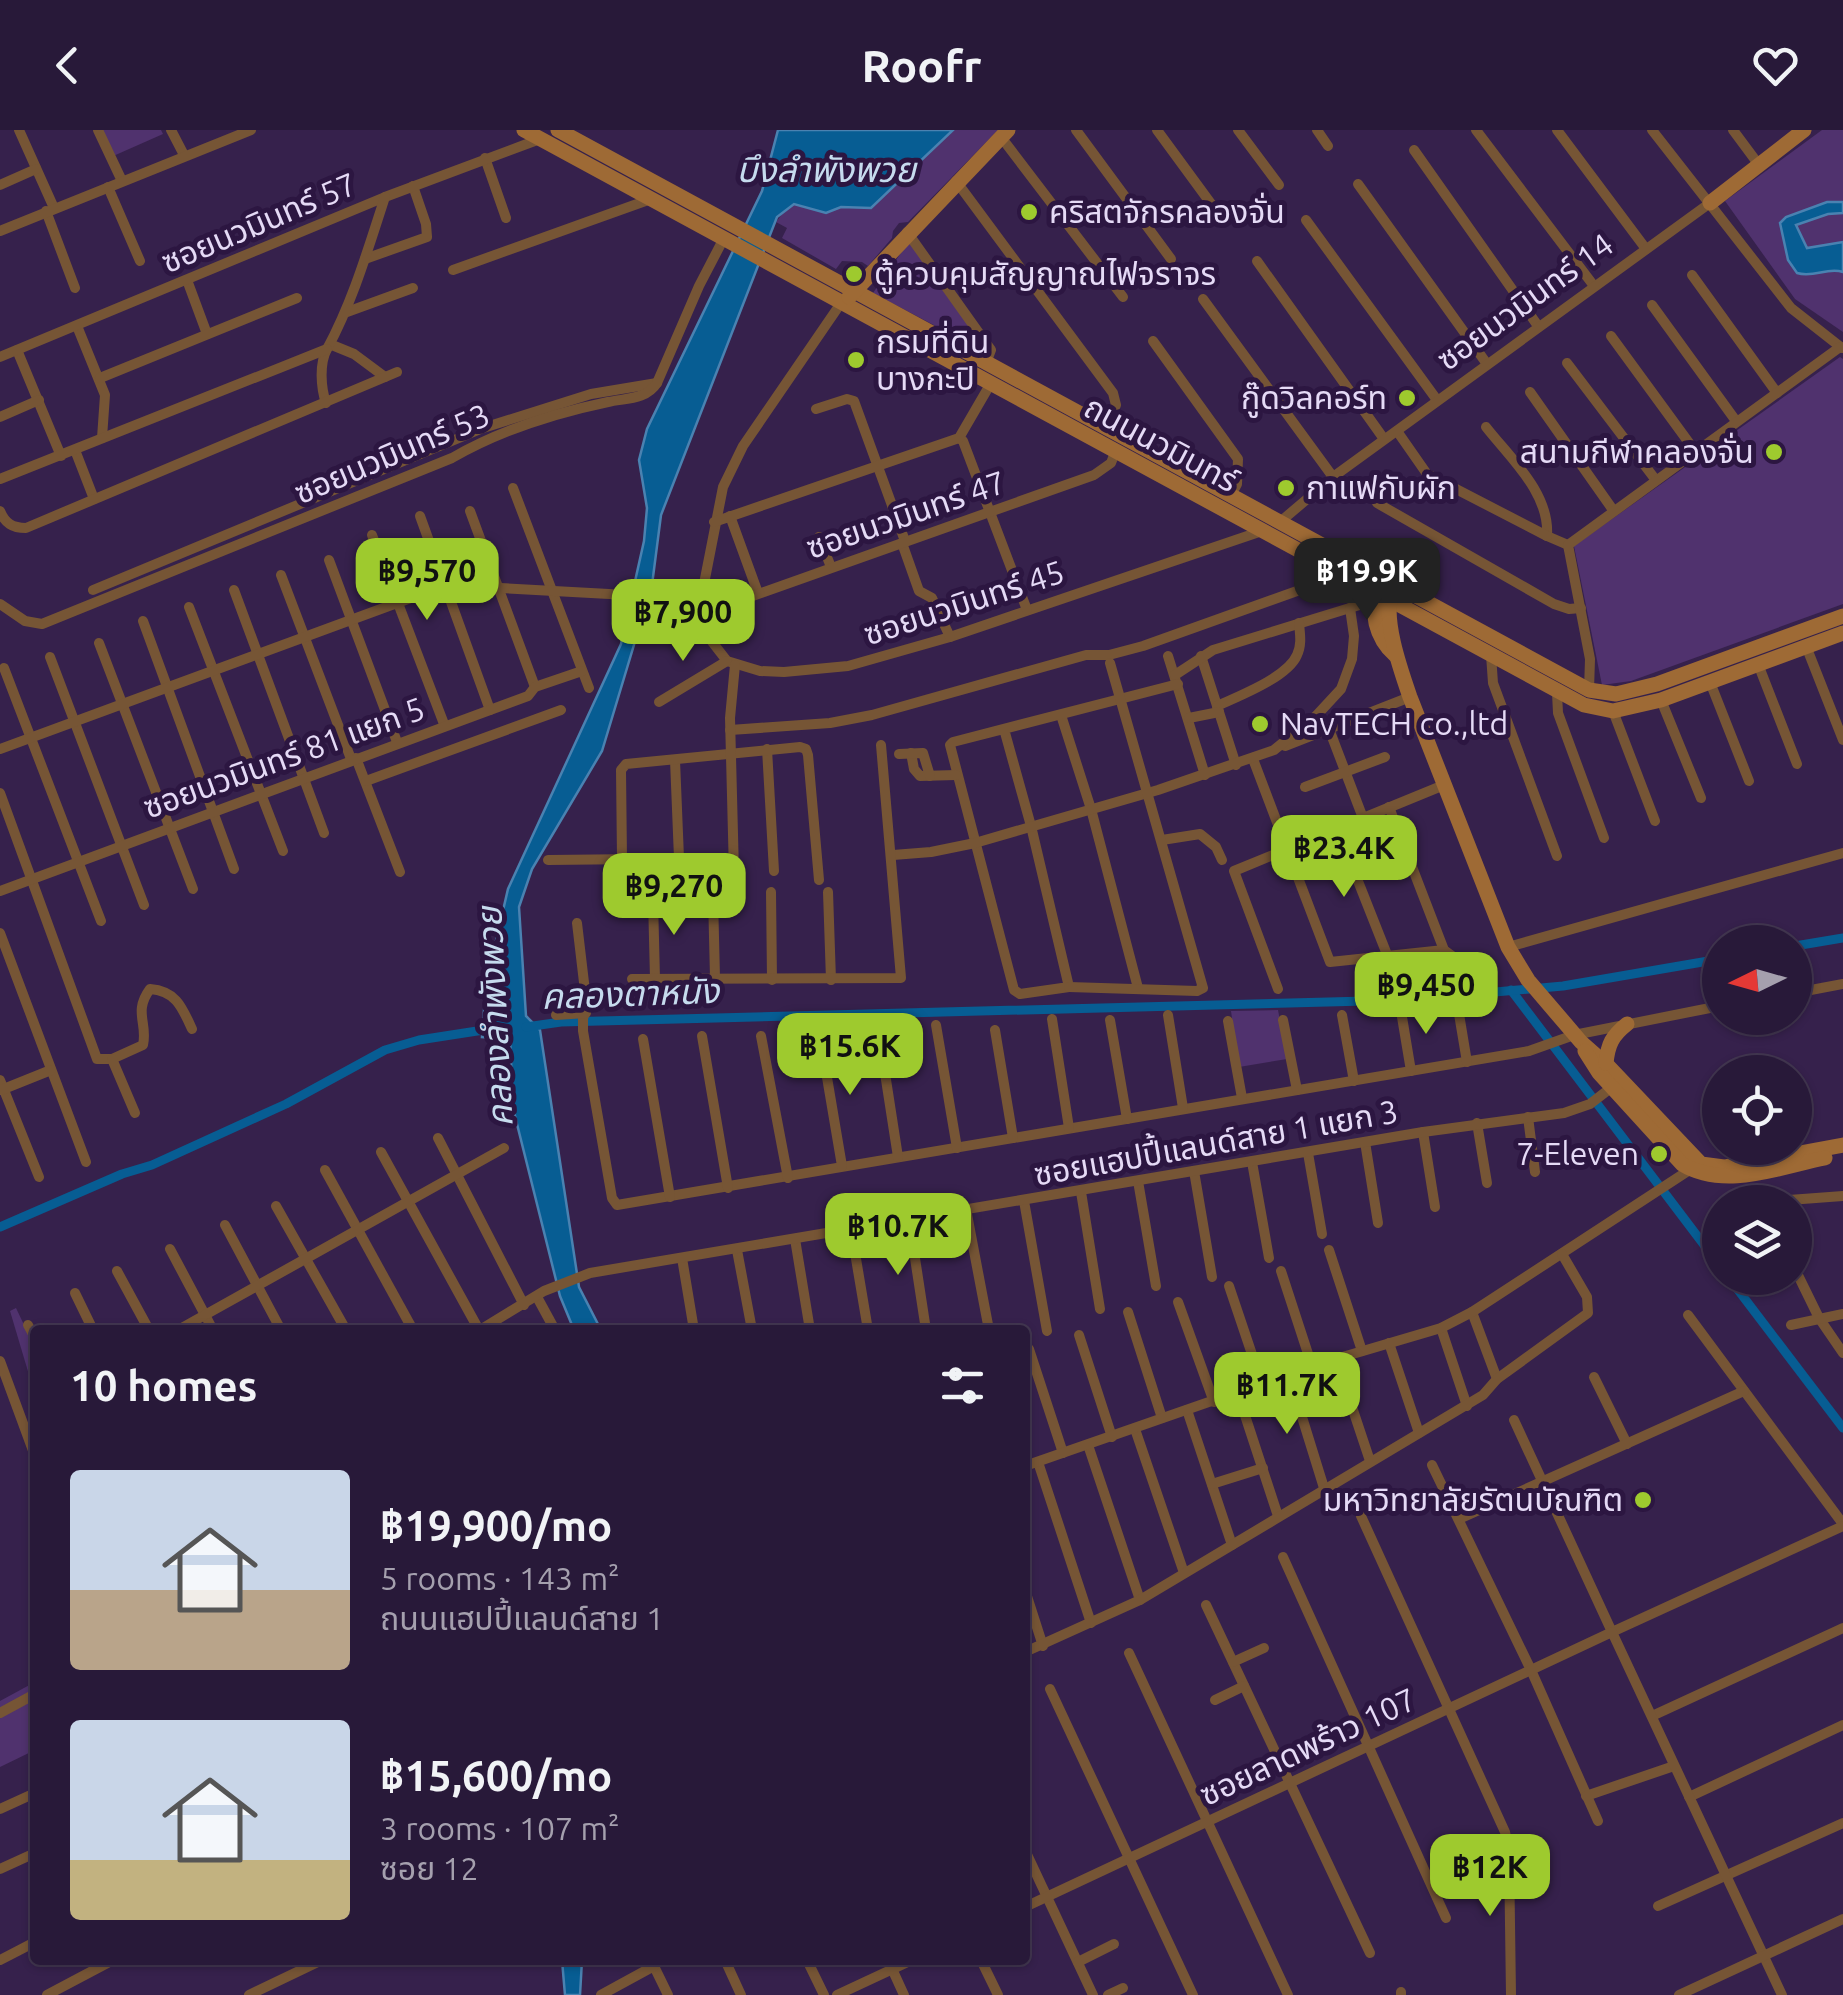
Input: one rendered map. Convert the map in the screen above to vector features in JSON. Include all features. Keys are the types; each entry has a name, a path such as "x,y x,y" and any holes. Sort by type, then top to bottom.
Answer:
{"main road":[{"name":"ถนนนวมินทร์","path":"524,130 651,199 856,292 1280,522 1377,597 1428,620 1584,706 1613,710 1661,700 1843,633"},
{"name":"ถนนนวมินทร์","path":"558,130 733,237"},
{"name":"ซอยนวมินทร์ 14","path":"1710,203 1801,131"},
{"path":"842,302 856,292 1004,133"},
{"name":"ถนนนวมินทร์","path":"766,252 842,302 1358,582 1377,597 1588,690 1616,694 1643,688 1843,616"},
{"path":"1377,597 1385,646 1395,649"},
{"path":"1428,620 1409,625 1395,649 1410,697 1508,946 1540,996 1606,1063 1616,1083"},
{"path":"1606,1063 1613,1035 1627,1024"},
{"path":"1578,1038 1593,1065 1709,1176 1731,1177 1843,1155"},
{"path":"1695,1165 1724,1166 1843,1144"}],"street":[{"path":"19,130 75,288"},
{"path":"98,130 122,181"},
{"path":"171,130 184,156"},
{"path":"0,230 250,130"},
{"path":"1076,130 1172,260"},
{"path":"1157,130 1222,220"},
{"path":"1238,130 1279,185"},
{"path":"1317,130 1328,146"},
{"path":"1476,130 1594,286"},
{"path":"1558,130 1646,248"},
{"path":"1568,545 1841,348 1791,308 1652,130"},
{"path":"1733,130 1759,165"},
{"path":"1004,133 1123,297"},
{"name":"ซอยนวมินทร์ 57","path":"0,357 385,197 540,139"},
{"path":"1414,150 1538,326"},
{"path":"486,158 506,218"},
{"path":"0,184 36,169"},
{"path":"956,181 1112,393 1116,405 1102,426"},
{"path":"1358,184 1487,364"},
{"path":"365,259 427,238 413,186"},
{"path":"108,187 140,260"},
{"path":"326,402 322,374 385,197"},
{"path":"453,270 651,199"},
{"name":"ซอยนวมินทร์ 14","path":"1280,522 1333,477 1710,203"},
{"path":"1306,220 1437,400"},
{"path":"908,232 991,350 986,363"},
{"path":"93,590 482,428 591,394 657,383 699,286 733,237"},
{"path":"1256,261 1384,440"},
{"path":"1692,275 1777,393"},
{"path":"187,280 208,334"},
{"path":"347,312 413,288"},
{"path":"100,378 297,298"},
{"path":"1203,299 1333,477"},
{"path":"734,873 731,663 706,634 700,598 714,522 723,487 743,446 842,302"},
{"path":"1652,305 1736,421"},
{"path":"77,326 106,400 102,438"},
{"path":"1611,336 1694,451"},
{"path":"1153,341 1238,459 1237,484 1231,496"},
{"path":"0,479 330,347 354,354 385,376"},
{"path":"17,350 61,456"},
{"path":"1567,363 1655,479"},
{"path":"0,510 7,523 26,528 397,372"},
{"name":"ซอยนวมินทร์ 53","path":"0,604 26,621 42,624 452,458 475,444 592,406 646,396 657,383"},
{"path":"714,522 959,438 992,383"},
{"path":"1530,392 1613,510"},
{"path":"816,409 847,399 854,401 919,591 932,598 950,637"},
{"path":"0,417 39,400"},
{"path":"1486,427 1542,502 1548,516 1547,536"},
{"path":"1396,431 1427,474 1568,545"},
{"path":"959,438 964,441 1027,610"},
{"path":"75,450 94,499"},
{"name":"ซอยนวมินทร์ 47","path":"702,614 1094,474 1111,463 1116,450"},
{"path":"513,488 589,688"},
{"path":"1377,503 1554,604 1581,608"},
{"path":"470,511 535,686"},
{"path":"420,516 490,710"},
{"path":"730,516 758,593"},
{"name":"ซอยนวมินทร์ 45","path":"731,663 784,672 848,666 950,637 1263,530"},
{"path":"372,535 444,724"},
{"path":"819,538 831,567"},
{"path":"1568,545 1590,659 1588,690"},
{"path":"329,560 397,742"},
{"path":"280,574 400,872"},
{"path":"0,749 446,585 700,598"},
{"path":"730,730 830,723 872,715 1086,655 1108,655 1142,646 1311,586"},
{"path":"234,590 324,832"},
{"path":"1110,663 1120,699 1162,840 1203,988 1197,991 1069,987 1020,994 1014,990 950,745 1120,699 1177,679 1201,656 1377,597"},
{"path":"1274,750 1316,716 1341,689 1352,659 1354,636 1377,597"},
{"path":"188,607 284,852"},
{"path":"143,621 234,869"},
{"path":"1189,718 1218,709 1292,664 1300,642 1299,623"},
{"path":"100,643 193,889"},
{"path":"1806,646 1843,740"},
{"path":"1490,655 1493,682 1557,856"},
{"path":"1168,656 1205,775"},
{"path":"1201,656 1236,764"},
{"path":"50,657 144,905"},
{"path":"658,702 731,663"},
{"path":"1758,664 1798,764"},
{"path":"4,668 102,921"},
{"name":"ซอยนวมินทร์ 81 แยก 5","path":"0,891 528,696 535,686 582,670"},
{"path":"1710,682 1749,781"},
{"path":"1558,693 1558,713 1604,838"},
{"path":"893,854 931,852 975,843 1205,775 1410,697"},
{"path":"1661,700 1701,798"},
{"path":"366,781 562,710"},
{"path":"1613,710 1655,821"},
{"path":"1061,714 1091,809 1138,988"},
{"path":"1004,729 1069,987"},
{"path":"1329,729 1363,818"},
{"path":"632,980 901,978 881,745"},
{"path":"766,748 774,871"},
{"path":"622,859 622,768 626,764 766,748 806,749 819,880"},
{"path":"905,754 918,752 926,756 930,776 956,775"},
{"path":"1305,787 1386,757"},
{"path":"1252,759 1330,962 1444,950"},
{"path":"675,760 679,858"},
{"path":"1278,988 1234,871 1444,786"},
{"path":"0,793 100,1061 144,1043 140,1012 150,990 174,996 192,1028"},
{"path":"1389,807 1444,950 1454,958 1463,976"},
{"path":"1337,828 1388,957"},
{"path":"1162,840 1200,834 1216,847 1222,860"},
{"path":"1508,946 1843,853"},
{"path":"548,860 732,858"},
{"path":"771,892 772,980"},
{"path":"828,892 832,980"},
{"path":"713,896 716,978"},
{"path":"654,898 655,979"},
{"path":"576,923 584,1031 615,1203 728,1188 1468,1062 1702,1009"},
{"path":"0,933 86,1162"},
{"path":"1812,989 1843,984"},
{"path":"1400,1010 1412,1071"},
{"path":"1459,1014 1468,1062"},
{"path":"556,1015 584,1016"},
{"path":"1168,1015 1183,1108"},
{"path":"1342,1015 1354,1081"},
{"path":"1052,1019 1069,1128"},
{"path":"1110,1020 1126,1118"},
{"path":"1284,1020 1297,1090"},
{"path":"1228,1021 1242,1098"},
{"path":"936,1025 957,1148"},
{"path":"995,1030 1013,1138"},
{"path":"702,1036 728,1188"},
{"path":"760,1036 788,1178"},
{"path":"820,1036 842,1166"},
{"path":"643,1039 670,1197"},
{"path":"880,1041 898,1157"},
{"path":"112,1059 135,1114"},
{"path":"39,1177 1,1087 51,1070"},
{"name":"ซอยแฮปปี้แลนด์สาย 1 แยก 3","path":"488,1325 540,1294 590,1272 1579,1109 1616,1083"},
{"path":"1528,1117 1536,1172"},
{"path":"1478,1124 1487,1182"},
{"path":"1422,1132 1435,1206"},
{"path":"438,1138 524,1305"},
{"path":"1365,1142 1378,1223"},
{"path":"188,1325 504,1148"},
{"path":"381,1152 476,1325"},
{"path":"1308,1152 1322,1234"},
{"path":"1252,1162 1269,1258"},
{"path":"1030,1464 1312,1366 1442,1328 1695,1165"},
{"path":"325,1170 411,1325"},
{"path":"1194,1172 1212,1277"},
{"path":"1138,1181 1156,1286"},
{"path":"1081,1192 1100,1309"},
{"path":"1812,1198 1843,1196"},
{"path":"1024,1201 1047,1331"},
{"path":"276,1206 343,1325"},
{"path":"966,1210 988,1325"},
{"path":"908,1219 925,1325"},
{"path":"225,1225 279,1325"},
{"path":"851,1229 867,1325"},
{"path":"794,1239 809,1325"},
{"path":"170,1249 210,1325"},
{"path":"737,1250 751,1325"},
{"path":"1328,1250 1362,1351"},
{"path":"1030,1650 1140,1600 1467,1406 1497,1379 1588,1313 1587,1297 1562,1254"},
{"path":"682,1258 693,1325"},
{"path":"117,1271 146,1325"},
{"path":"1280,1271 1312,1366"},
{"path":"1230,1286 1262,1384"},
{"path":"75,1293 91,1325"},
{"path":"540,1294 552,1325"},
{"path":"1808,1295 1843,1353"},
{"path":"1178,1302 1214,1402"},
{"path":"1128,1312 1162,1418"},
{"path":"1472,1312 1497,1379"},
{"path":"1790,1325 1843,1314"},
{"path":"1688,1315 1843,1525"},
{"path":"28,1325 30,1329"},
{"path":"1442,1328 1467,1406"},
{"path":"1079,1335 1112,1436"},
{"path":"1389,1344 1420,1433"},
{"path":"1030,1352 1063,1453"},
{"path":"1336,1359 1370,1461"},
{"path":"0,1361 30,1442"},
{"path":"1288,1374 1324,1488"},
{"path":"1594,1376 1627,1444"},
{"path":"1459,1519 1744,1391"},
{"path":"1238,1394 1278,1516"},
{"path":"1187,1410 1232,1544"},
{"path":"1514,1420 1782,1995"},
{"path":"1135,1429 1184,1572"},
{"path":"1088,1446 1140,1600"},
{"path":"1038,1462 1091,1624"},
{"path":"1432,1464 1598,1821"},
{"path":"1212,1484 1262,1468"},
{"path":"1361,1516 1507,1841 1511,1995"},
{"name":"ซอยลาดพร้าว 107","path":"1030,1905 1843,1525"},
{"path":"1282,1557 1446,1918"},
{"path":"1206,1605 1370,1953"},
{"path":"1030,1606 1043,1646"},
{"path":"1652,1716 1843,1628"},
{"path":"1233,1662 1264,1648"},
{"path":"1129,1653 1288,1995"},
{"path":"1215,1700 1244,1686"},
{"path":"1050,1689 1193,1995"},
{"path":"0,1712 30,1697"},
{"path":"1689,1797 1843,1725"},
{"path":"1586,1796 1674,1766"},
{"path":"0,1809 30,1794"},
{"path":"1658,1906 1843,1823"},
{"path":"0,1868 30,1855"},
{"path":"1030,1860 1093,1995"},
{"path":"1679,1995 1843,1919"},
{"path":"1078,1962 1114,1944"},
{"path":"0,1960 30,1945"},
{"path":"47,1995 104,1965"},
{"path":"249,1995 312,1965"},
{"path":"601,1995 650,1965"},
{"path":"654,1965 668,1995"},
{"path":"727,1965 741,1995"},
{"path":"809,1965 824,1995"},
{"path":"837,1995 888,1965"},
{"path":"890,1965 904,1995"},
{"path":"983,1965 998,1995"},
{"path":"1108,1995 1123,1988"}],"shaded area":[{"path":"100,130 161,130 163,134 111,157"},
{"path":"803,130 998,130 908,222 899,223 892,238 868,266 842,261 836,269 782,238 787,228 776,222 789,205"},
{"path":"1822,130 1843,130 1843,332 1795,299 1725,201"},
{"path":"910,240 984,343 983,351 873,293"},
{"name":"สนามกีฬาคลองจั่น","path":"1840,357 1843,604 1631,681 1602,685 1574,546"},
{"path":"1278,1010 1287,1059 1239,1067 1231,1011"},
{"path":"16,1308 30,1337 30,1378 10,1311"},
{"path":"30,1685 30,1752 0,1767 0,1701"}],"water":[{"path":"778,130 953,130 871,208 841,207 826,213 794,204 777,217 661,515 652,585 602,751 532,869 519,907 526,1016 540,1030 579,1287 598,1325 572,1325 560,1296 513,1108 510,1039 482,1037 486,984 508,889 621,644 644,541 647,508 639,460 647,429 762,191"},
{"path":"1827,202 1843,202 1843,213 1796,225 1807,248 1843,242 1843,272 1797,273 1788,260 1780,223 1786,217"},
{"path":"562,1965 582,1965 580,1995 565,1995"}],"waterway":[{"name":"คลองตาหนัง","path":"1812,943 1843,938"},
{"name":"คลองตาหนัง","path":"526,1027 561,1022 1405,1000 1563,986 1702,962"},
{"path":"1511,990 1702,1242"},
{"name":"คลองตาหนัง","path":"0,1227 152,1165 286,1104 385,1050 419,1040 490,1029"},
{"path":"1742,1295 1843,1428"}],"place":[{"name":"คริสตจักรคลองจั่น","path":"1029,212"},
{"name":"ตู้ควบคุมสัญญาณไฟจราจร","path":"854,274"},
{"name":"กรมที่ดิน บางกะปิ","path":"856,360"},
{"name":"กู๊ดวิลคอร์ท","path":"1407,398"},
{"name":"สนามกีฬาคลองจั่น","path":"1774,452"},
{"name":"กาแฟกับผัก","path":"1286,488"},
{"name":"NavTECH co.,ltd","path":"1260,724"},
{"name":"7-Eleven","path":"1659,1154"},
{"name":"มหาวิทยาลัยรัตนบัณฑิต","path":"1643,1500"}],"water label":[{"name":"บึงลำพังพวย","path":"826,170"},
{"name":"คลองลำพังพวย","path":"495,1017"}]}
